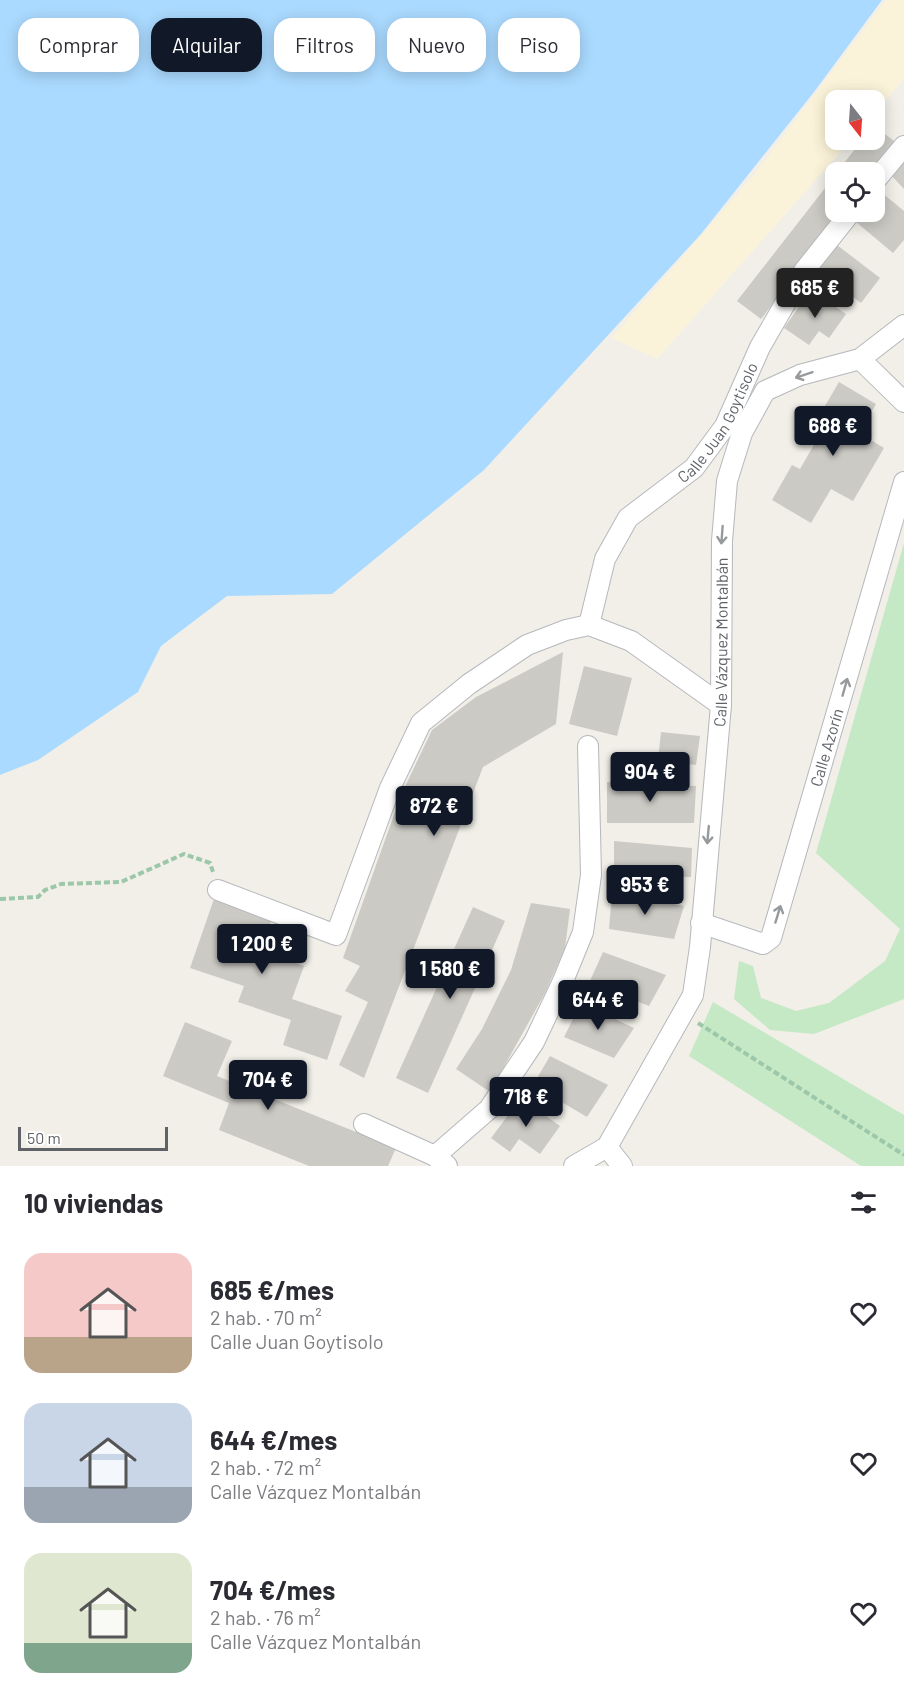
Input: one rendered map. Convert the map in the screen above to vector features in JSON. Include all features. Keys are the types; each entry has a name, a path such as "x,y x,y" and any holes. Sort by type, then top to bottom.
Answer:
{"street":[{"path":"885,169 904,146"},
{"name":"Calle Juan Goytisolo","path":"589,625 605,559 628,518 694,468 707,452 725,426 760,347 804,271 843,222"},
{"path":"903,326 860,359 904,402"},
{"name":"Calle Vázquez Montalbán","path":"607,1147 693,995 721,705 722,541 727,481 742,433 765,391 800,375 860,359"},
{"name":"Calle Azorín","path":"701,923 763,945 771,938 904,482"},
{"path":"218,890 336,935 390,788 421,723 469,684 527,645 566,630 589,625 631,641 721,705"},
{"path":"364,1124 441,1161 489,1109 534,1042 583,932 591,875 588,746"},
{"path":"574,1166 607,1147 622,1166"}],"path":[{"path":"0,899 38,897 45,890 61,884 121,882 184,854 210,863 218,890"},
{"path":"683,1013 904,1155"}],"green space":[{"path":"904,543 904,999 814,1034 770,1030 734,999 739,961 753,966 761,998 796,1011 829,1003 885,961 900,929 816,853"},
{"path":"713,1002 904,1115 904,1166 861,1166 689,1056"}],"sand":[{"path":"886,0 904,0 904,78 885,101 885,90 825,90 825,150 842,150 832,162 825,162 825,169 657,359 612,338 754,175"}],"water":[{"path":"0,0 882,0 814,92 701,234 484,470 332,594 227,596 161,646 138,692 38,760 0,775"}],"building":[{"path":"885,134 897,143 883,162 845,162 854,150 885,150"},
{"path":"904,161 904,189 890,174"},
{"path":"825,188 825,222 836,222 761,319 737,301"},
{"path":"885,195 904,211 904,240 893,253 856,222 885,222"},
{"path":"837,245 880,278 861,303 817,270"},
{"path":"811,290 846,314 829,338 819,331 809,345 784,328"},
{"path":"839,382 876,404 859,433 884,448 853,501 831,489 811,523 772,500 792,465 800,469 827,422 818,418"},
{"path":"563,652 556,724 483,767 364,1078 339,1065 368,1002 345,991 360,966 343,958 401,795 432,730 476,697"},
{"path":"584,666 632,678 617,736 569,724"},
{"path":"661,732 700,736 696,765 658,760"},
{"path":"607,782 696,786 694,823 607,823"},
{"path":"614,841 692,848 691,877 614,875"},
{"path":"612,893 684,906 674,939 609,929"},
{"path":"215,896 273,916 261,950 304,966 292,999 342,1016 327,1060 283,1045 291,1020 238,1002 244,986 190,968"},
{"path":"531,903 570,909 565,948 545,993 490,1092 456,1069 482,1029 511,970"},
{"path":"473,907 505,921 428,1093 396,1078"},
{"path":"603,952 666,975 649,1006 589,983"},
{"path":"581,1003 634,1028 614,1058 564,1037"},
{"path":"185,1022 232,1041 217,1076 396,1148 388,1166 309,1166 219,1130 229,1103 163,1076"},
{"path":"550,1056 608,1085 587,1117 533,1085"},
{"path":"521,1098 560,1126 540,1154 519,1139 510,1152 491,1138"}]}
